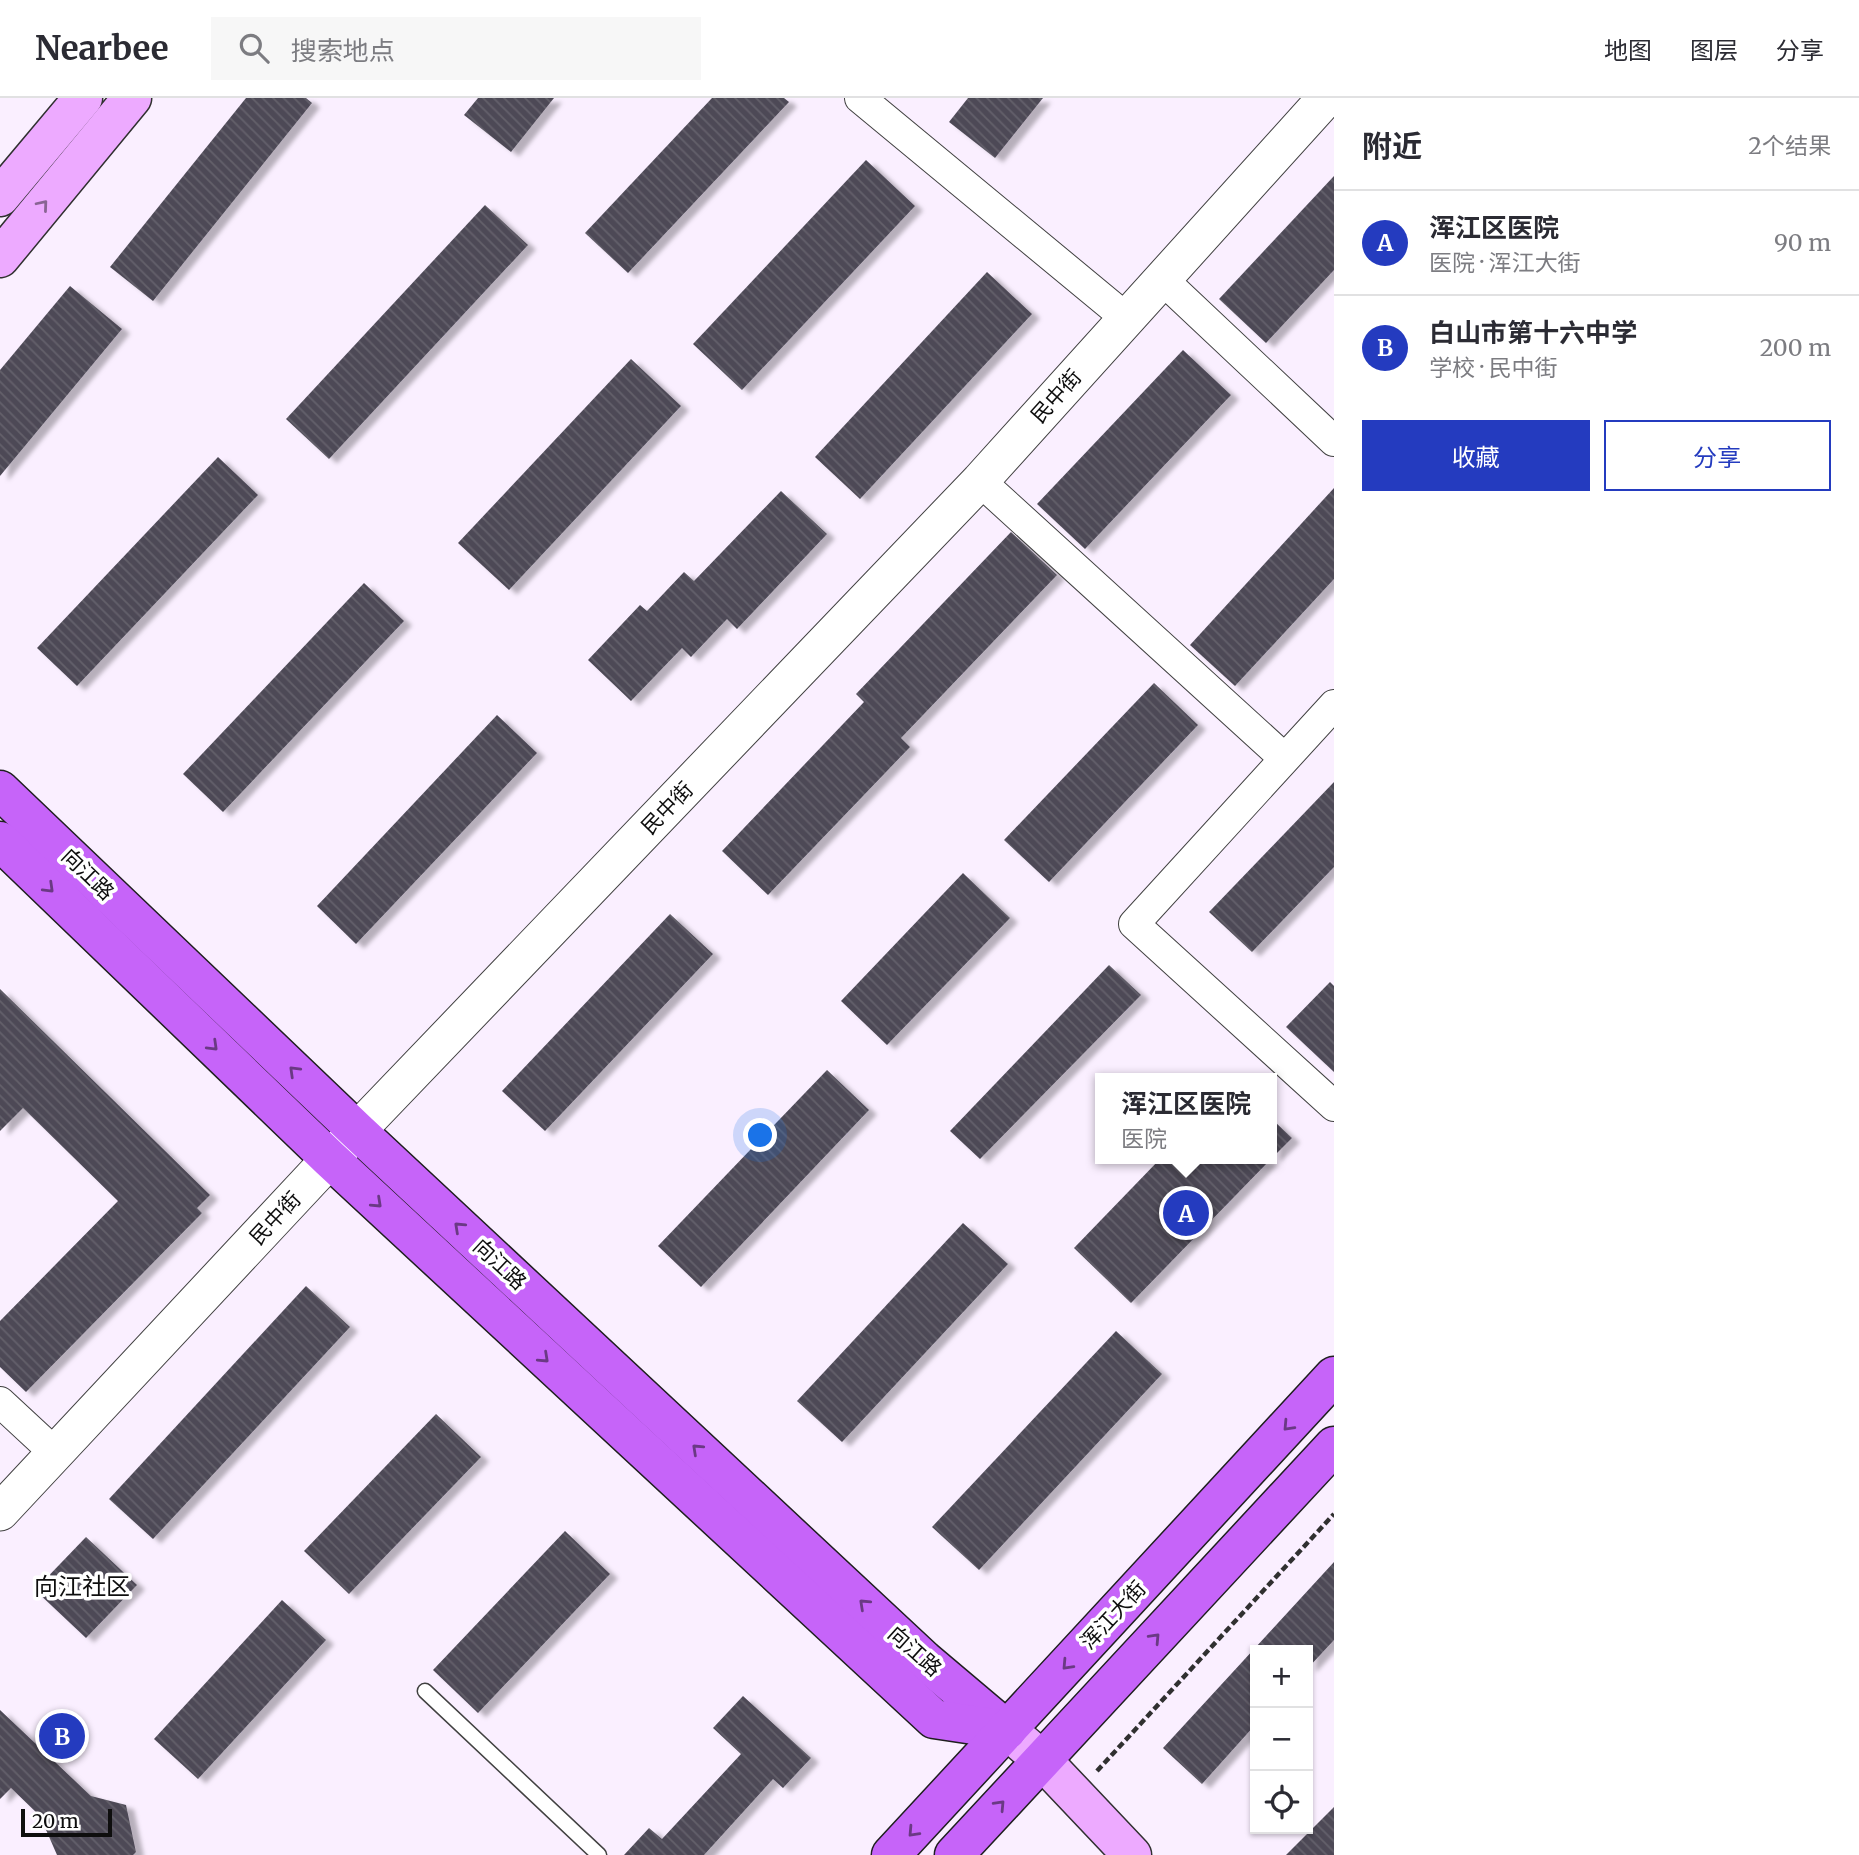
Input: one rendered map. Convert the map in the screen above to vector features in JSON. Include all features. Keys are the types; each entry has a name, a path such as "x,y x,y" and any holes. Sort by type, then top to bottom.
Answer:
{"main road":[{"path":"0,197 82,98"},
{"path":"0,258 132,98"},
{"name":"向江路","path":"0,790 357,1132 924,1660 1042,1759 1132,1855"},
{"name":"向江路","path":"0,841 330,1159 934,1719 1007,1730"},
{"name":"浑江大街","path":"891,1855 1334,1376"},
{"path":"954,1855 1334,1446"}],"street":[{"path":"860,98 1126,318"},
{"name":"民中街","path":"0,1512 330,1159 980,481 1326,98"},
{"path":"1162,279 1334,441"},
{"path":"980,481 1284,758"},
{"path":"1334,705 1134,924 1334,1106"},
{"path":"0,1402 55,1452"}],"lane":[{"path":"425,1691 599,1855"}],"path":[{"path":"1075,1795 1334,1514"}],"building":[{"path":"246,98 306,98 312,103 153,301 110,267"},
{"path":"478,98 554,98 511,152 464,115"},
{"path":"712,98 784,98 789,102 628,273 585,233"},
{"path":"968,98 1043,98 995,158 949,122"},
{"path":"866,160 915,206 742,390 693,344"},
{"path":"1334,176 1334,270 1266,343 1219,299"},
{"path":"485,205 528,245 329,459 286,419"},
{"path":"987,272 1032,314 860,499 815,457"},
{"path":"70,286 122,329 0,476 0,370"},
{"path":"1183,350 1231,395 1085,549 1037,504"},
{"path":"631,359 681,406 509,590 458,543"},
{"path":"218,457 258,495 77,686 37,648"},
{"path":"1334,488 1334,579 1235,686 1190,645"},
{"path":"781,491 827,534 737,629 727,619 691,657 682,648 631,701 588,660 640,605 647,611 684,572 694,581"},
{"path":"1011,532 1057,575 901,738 910,747 768,895 722,851 864,702 856,694"},
{"path":"364,583 404,621 223,812 183,774"},
{"path":"1154,683 1198,725 1049,882 1004,840"},
{"path":"497,715 537,753 356,944 317,906"},
{"path":"1334,782 1334,867 1252,952 1209,912"},
{"path":"963,873 1010,918 887,1045 841,1001"},
{"path":"670,914 713,954 545,1131 502,1091"},
{"path":"1109,965 1141,995 980,1159 950,1131"},
{"path":"1330,982 1334,986 1334,1072 1286,1027"},
{"path":"0,989 210,1195 197,1208 202,1213 26,1392 0,1367 0,1321 118,1201 23,1108 0,1131"},
{"path":"827,1070 869,1110 701,1287 658,1246"},
{"path":"1277,1124 1292,1138 1277,1153"},
{"path":"1155,1164 1266,1164 1131,1303 1074,1248"},
{"path":"963,1223 1008,1264 842,1442 797,1401"},
{"path":"306,1286 350,1327 153,1539 109,1499"},
{"path":"1116,1331 1162,1374 979,1570 932,1527"},
{"path":"436,1414 481,1457 349,1594 304,1551"},
{"path":"565,1531 610,1574 478,1713 433,1670"},
{"path":"86,1537 137,1585 86,1638 35,1590"},
{"path":"1334,1562 1334,1640 1313,1663 1313,1645 1258,1645"},
{"path":"282,1600 326,1640 198,1779 154,1739"},
{"path":"1250,1653 1250,1731 1202,1784 1163,1748"},
{"path":"743,1696 811,1758 783,1788 773,1779 704,1855 624,1855 649,1828 662,1839 741,1754 713,1728"},
{"path":"0,1710 91,1796 126,1805 136,1852 133,1855 57,1855 40,1816 11,1788 0,1799"},
{"path":"1334,1807 1334,1855 1286,1855 1307,1834 1313,1834 1313,1828"}],"place":[{"name":"浑江区医院","path":"1186,1213"},
{"name":"白山市第十六中学","path":"62,1736"}],"district":[{"name":"向江社区","path":"82,1586"}]}
